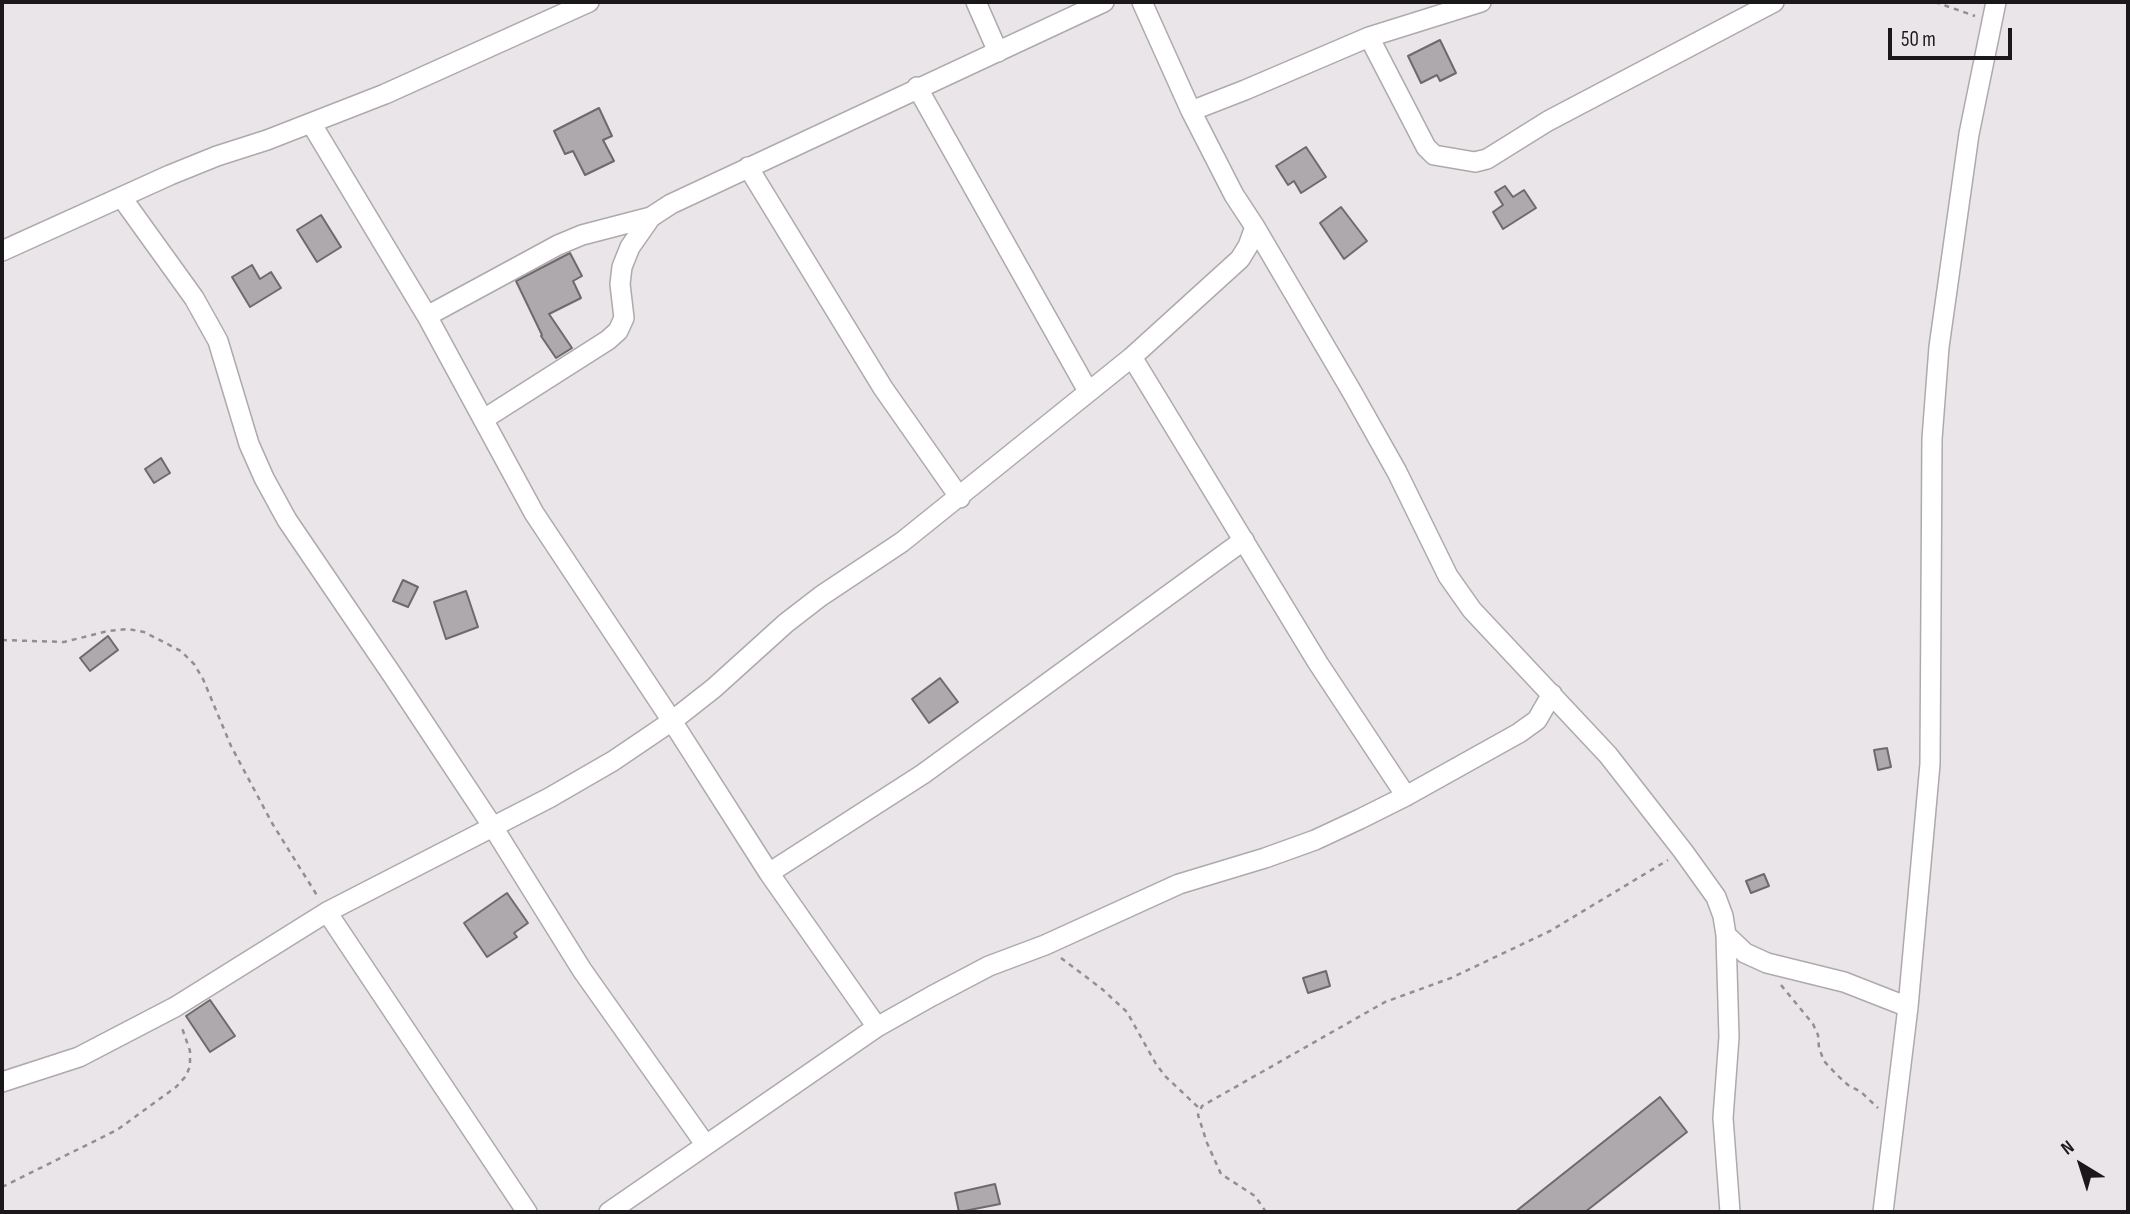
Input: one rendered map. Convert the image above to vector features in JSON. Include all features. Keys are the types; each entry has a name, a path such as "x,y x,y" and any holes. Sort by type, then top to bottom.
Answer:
{"street":[{"path":"2,251 170,175 385,94 589,2"},
{"path":"976,2 998,52"},
{"path":"427,316 558,245 582,235 650,217 748,167 1104,2"},
{"path":"1142,2 1191,111 1234,195 1397,472 1448,576 1472,610 1608,755 1716,897 1726,935 1729,1037 1723,1118 1730,1212"},
{"path":"1191,111 1369,37 1481,2"},
{"path":"1369,37 1426,147 1434,155 1475,162 1487,159 1548,121 1774,2"},
{"path":"1883,1212 1908,1007 1930,764 1932,439 1939,347 1969,134 1996,2"},
{"path":"917,88 1088,391"},
{"path":"311,123 427,316 534,513 769,873 877,1027"},
{"path":"748,167 883,388 960,498"},
{"path":"122,198 194,298 218,341 249,444 287,520 493,827 582,970 705,1144"},
{"path":"484,419 618,331 624,318 620,284 622,267 630,247 650,217"},
{"path":"2,1082 79,1056 175,1007 327,912 493,827 613,761 672,721 786,623 960,498 1132,357 1240,259 1255,227"},
{"path":"1132,357 1318,663 1406,796"},
{"path":"769,873 923,774 1244,540"},
{"path":"609,1212 877,1027 989,966 1045,945 1178,884 1315,840 1406,796 1519,733 1537,720 1552,694"},
{"path":"327,912 527,1212"},
{"path":"1726,935 1745,954 1767,963 1844,982 1908,1007"}],"path":[{"path":"1935,2 1991,22"},
{"path":"2,640 64,642 128,629 144,632 181,651 194,664 203,679 231,746 272,823 327,912"},
{"path":"1266,1212 1255,1196 1221,1174 1198,1115 1200,1109 1211,1099 1385,1002 1451,978 1550,931 1683,851"},
{"path":"1045,945 1127,1012 1165,1076 1200,1109"},
{"path":"1767,963 1813,1024 1824,1060 1848,1085 1861,1091 1878,1109"},
{"path":"2,1187 117,1130 176,1087 186,1076 190,1066 190,1051 175,1007"}],"building":[{"path":"1440,40 1456,73 1440,81 1437,75 1421,83 1408,56"},
{"path":"599,108 612,136 603,140 614,161 585,175 573,151 565,154 554,131"},
{"path":"1306,147 1326,177 1301,193 1294,181 1288,185 1276,166"},
{"path":"1505,186 1513,197 1524,190 1536,208 1503,229 1493,212 1503,205 1495,192"},
{"path":"1341,207 1367,241 1344,259 1320,223"},
{"path":"321,215 341,247 317,262 297,230"},
{"path":"570,253 582,276 573,281 581,298 549,314 572,348 556,358 541,336 516,281"},
{"path":"252,265 260,279 271,272 281,288 250,307 232,277"},
{"path":"161,458 170,473 154,483 145,469"},
{"path":"403,580 418,587 408,607 393,601"},
{"path":"466,591 478,627 446,639 434,602"},
{"path":"108,636 118,650 90,671 80,658"},
{"path":"940,678 958,702 929,723 912,699"},
{"path":"1887,748 1891,767 1878,770 1874,750"},
{"path":"1764,874 1769,886 1751,893 1746,881"},
{"path":"507,893 528,923 514,933 517,937 487,957 464,923"},
{"path":"1326,971 1330,986 1308,993 1303,978"},
{"path":"210,1000 235,1036 210,1052 186,1016"},
{"path":"1660,1097 1687,1132 1585,1212 1515,1212"},
{"path":"995,1184 1000,1204 959,1212 955,1193"}]}
